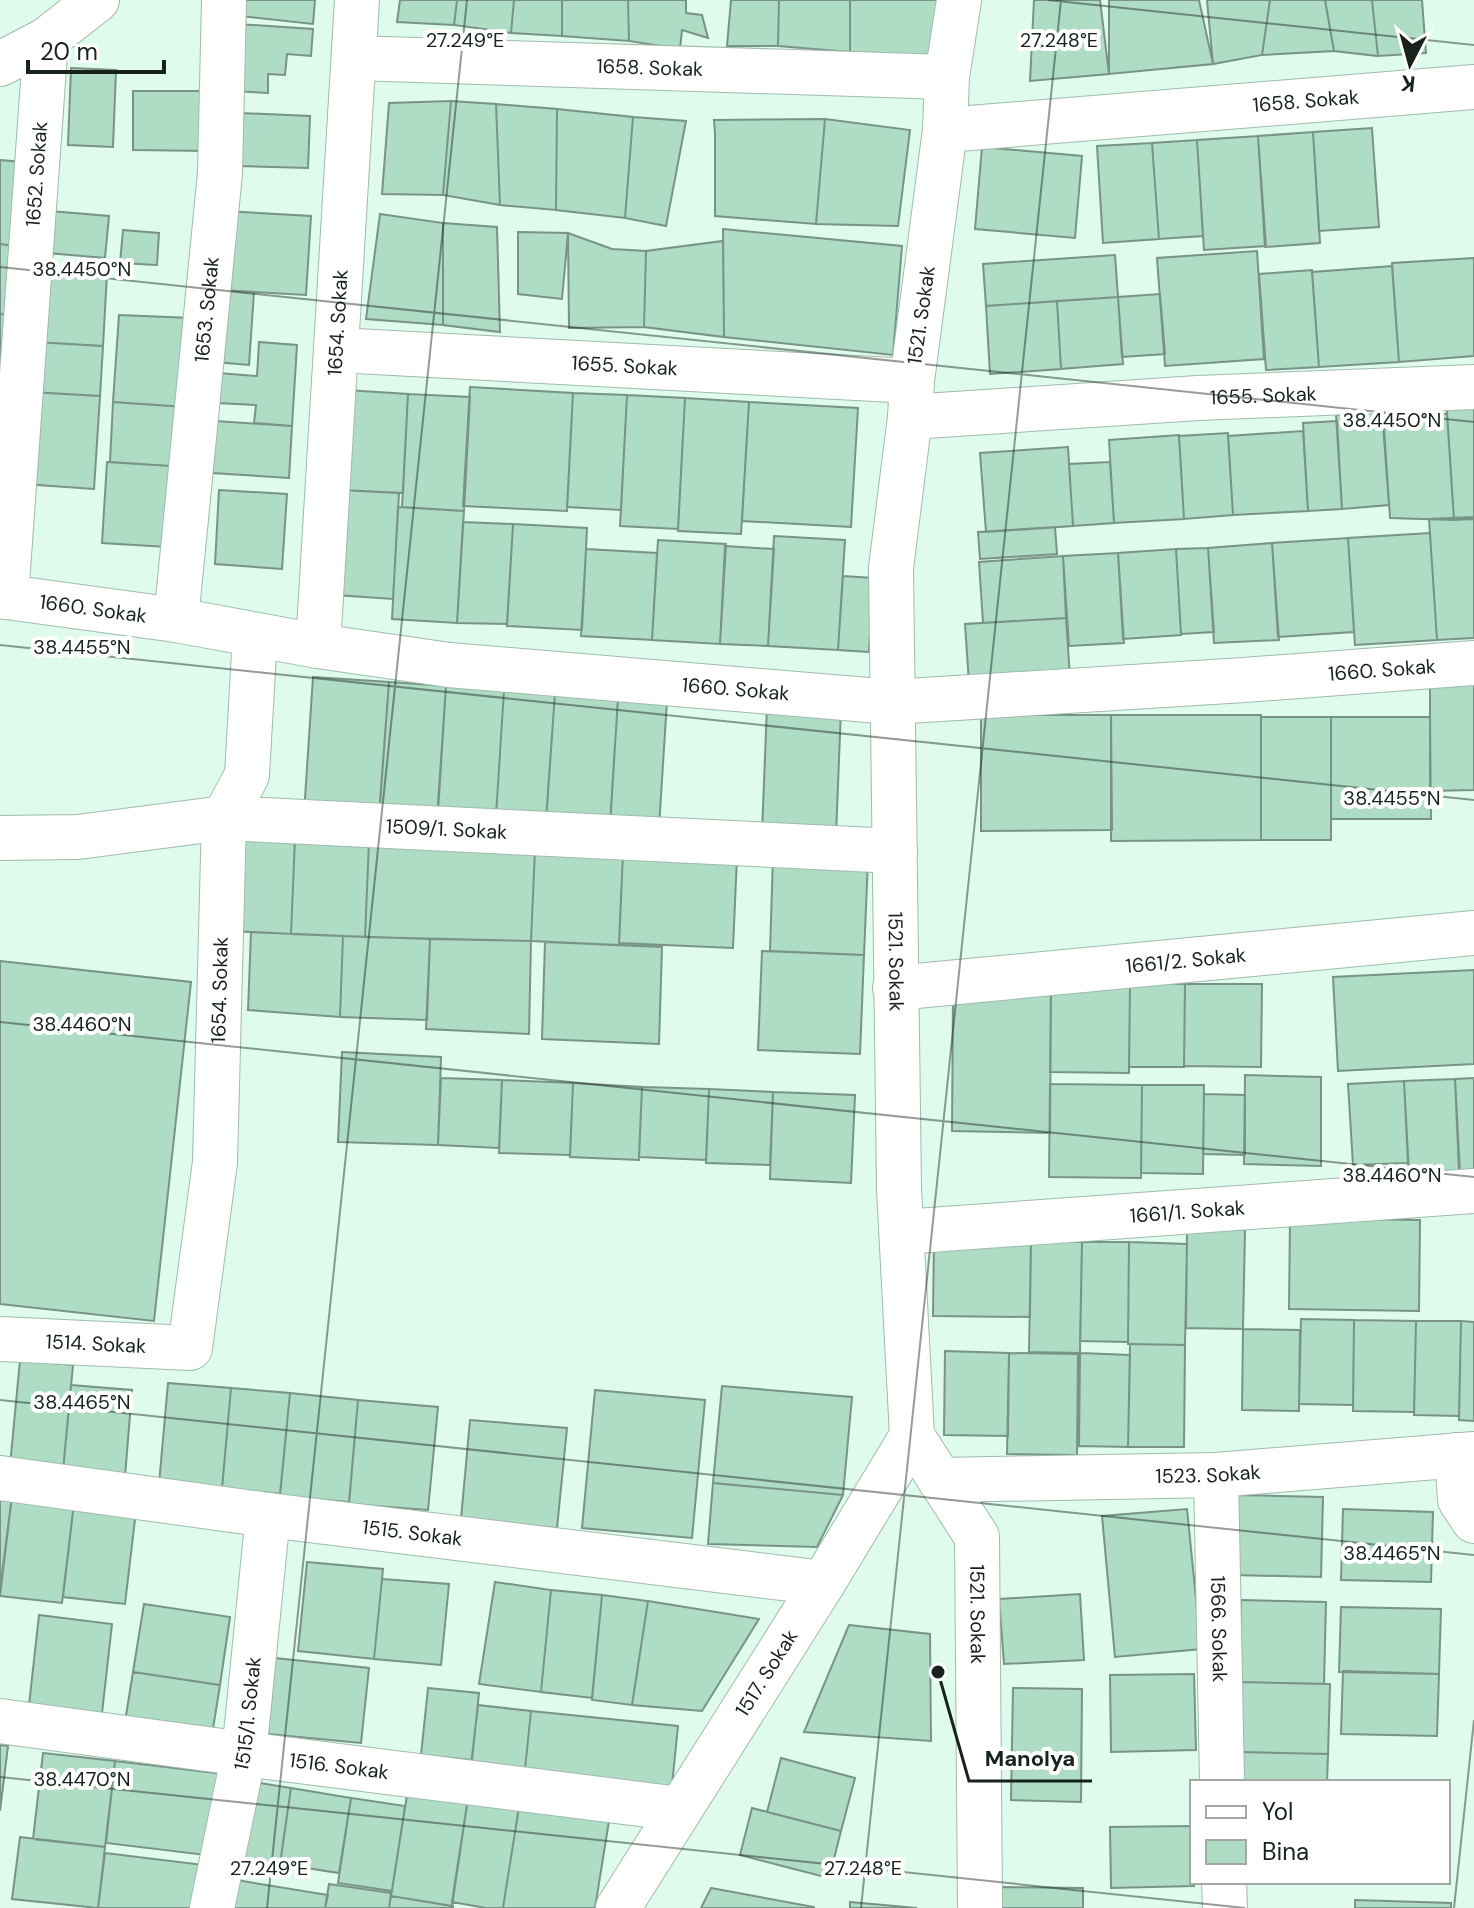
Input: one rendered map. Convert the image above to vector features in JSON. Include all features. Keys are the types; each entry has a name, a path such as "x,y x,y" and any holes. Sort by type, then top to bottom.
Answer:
{"street":[{"path":"0,64 46,40 97,0"},
{"name":"1653. Sokak","path":"176,620 220,173 224,0"},
{"name":"1654. Sokak","path":"318,646 357,0"},
{"name":"1521. Sokak","path":"959,0 947,77 945,130 891,568 895,988 899,1189 912,1436 977,1537 980,1908"},
{"name":"1652. Sokak","path":"3,596 46,40"},
{"name":"1658. Sokak","path":"354,58 947,77"},
{"name":"1658. Sokak","path":"945,130 1474,87"},
{"name":"1655. Sokak","path":"337,350 911,399 1198,398 1474,387"},
{"name":"1660. Sokak","path":"3,596 176,620 318,646 449,665 892,702 1474,663"},
{"name":"1654. Sokak","path":"190,1348 215,1162 224,818 247,775 255,635"},
{"name":"1509/1. Sokak","path":"0,838 78,837 224,818 895,851"},
{"name":"1661/2. Sokak","path":"895,988 1474,933"},
{"name":"1661/1. Sokak","path":"902,1232 1474,1191"},
{"name":"1514. Sokak","path":"0,1339 190,1348"},
{"name":"1517. Sokak","path":"618,1908 912,1436"},
{"path":"1465,1455 1460,1500 1474,1521"},
{"name":"1523. Sokak","path":"940,1480 1216,1475 1465,1455"},
{"name":"1566. Sokak","path":"1216,1475 1222,1780"},
{"name":"1515. Sokak","path":"0,1478 268,1515 823,1583"},
{"name":"1515/1. Sokak","path":"212,1908 244,1754 268,1515"},
{"name":"1516. Sokak","path":"0,1721 679,1809"},
{"path":"1224,1884 1225,1908"}],"building":[{"path":"233,0 315,0 313,24 232,15"},
{"path":"400,0 457,0 454,25 397,22"},
{"path":"457,0 514,0 511,33 454,25"},
{"path":"514,0 562,0 562,36 511,33"},
{"path":"562,0 628,0 629,41 562,36"},
{"path":"628,0 686,0 686,13 702,15 708,38 682,30 680,49 629,41"},
{"path":"731,0 779,0 778,46 727,46"},
{"path":"779,0 850,0 850,52 778,46"},
{"path":"850,0 941,0 935,62 850,52"},
{"path":"1034,0 1100,0 1109,74 1030,81"},
{"path":"1109,0 1199,0 1213,64 1109,74"},
{"path":"1207,0 1270,0 1262,55 1213,64"},
{"path":"1270,0 1325,0 1334,51 1262,55"},
{"path":"1325,0 1372,0 1378,56 1334,51"},
{"path":"1372,0 1422,0 1426,53 1378,56"},
{"path":"238,24 313,29 311,56 287,54 285,75 268,74 268,93 234,91"},
{"path":"71,68 116,70 113,147 68,145"},
{"path":"133,91 207,91 206,151 133,150"},
{"path":"451,101 443,195 382,194 389,103"},
{"path":"451,101 496,104 500,205 443,195"},
{"path":"496,104 557,109 556,210 500,205"},
{"path":"557,109 633,117 625,218 556,210"},
{"path":"241,113 310,116 308,168 239,166"},
{"path":"633,117 686,121 666,226 625,218"},
{"path":"825,119 816,224 715,216 714,120"},
{"path":"825,119 910,130 898,226 816,224"},
{"path":"1372,128 1379,227 1319,231 1313,132"},
{"path":"1313,132 1320,243 1265,247 1258,136"},
{"path":"1258,136 1266,246 1204,250 1197,140"},
{"path":"1197,140 1203,236 1159,239 1152,143"},
{"path":"1152,143 1159,239 1103,243 1097,146"},
{"path":"982,147 1082,156 1075,238 975,229"},
{"path":"0,160 23,162 15,246 0,244"},
{"path":"50,211 109,216 105,258 47,253"},
{"path":"224,211 311,216 306,295 220,290"},
{"path":"380,214 443,223 443,325 366,319"},
{"path":"443,223 497,227 500,332 443,325"},
{"path":"723,229 902,246 893,355 724,337"},
{"path":"123,230 159,233 157,265 120,263"},
{"path":"518,232 568,233 562,299 518,294"},
{"path":"568,233 612,249 646,251 644,327 569,328"},
{"path":"723,241 724,337 644,327 646,251"},
{"path":"0,244 15,246 10,315 0,314"},
{"path":"1257,251 1264,359 1165,366 1157,258"},
{"path":"1115,255 1118,297 986,306 983,264"},
{"path":"1474,258 1474,356 1399,362 1392,263"},
{"path":"1392,266 1399,362 1319,367 1312,272"},
{"path":"40,270 107,274 103,346 36,342"},
{"path":"1312,270 1319,367 1266,370 1259,274"},
{"path":"220,290 254,292 249,365 215,362"},
{"path":"1160,294 1165,354 1122,357 1118,297"},
{"path":"1118,297 1123,364 1061,369 1057,301"},
{"path":"1057,301 1061,369 990,374 986,306"},
{"path":"0,314 10,315 0,390"},
{"path":"119,315 191,318 185,407 113,402"},
{"path":"34,342 103,346 100,396 31,392"},
{"path":"259,342 297,345 292,426 254,423 256,405 217,403 218,373 257,376"},
{"path":"470,387 573,393 567,511 463,506"},
{"path":"346,390 408,394 403,493 341,490"},
{"path":"29,392 100,396 94,489 23,484"},
{"path":"573,393 627,395 621,510 567,507"},
{"path":"408,394 470,397 464,511 402,507"},
{"path":"1474,394 1474,519 1454,520 1446,396"},
{"path":"627,395 685,398 678,529 620,526"},
{"path":"685,398 749,402 741,534 678,531"},
{"path":"113,402 185,407 171,466 110,462"},
{"path":"749,402 858,408 851,527 742,521"},
{"path":"1382,411 1389,505 1342,509 1336,415"},
{"path":"1383,413 1447,414 1454,520 1390,518"},
{"path":"215,421 292,426 289,478 212,473"},
{"path":"1337,421 1342,509 1308,511 1303,423"},
{"path":"1303,431 1308,511 1233,515 1228,436"},
{"path":"1228,433 1233,515 1184,519 1179,436"},
{"path":"1179,435 1184,519 1114,523 1109,440"},
{"path":"1068,447 1073,526 986,532 980,453"},
{"path":"107,462 171,466 167,547 102,543"},
{"path":"1110,462 1114,523 1073,526 1069,464"},
{"path":"219,490 287,494 282,569 215,564"},
{"path":"341,490 399,493 393,599 335,595"},
{"path":"398,507 464,511 457,623 392,619"},
{"path":"1474,517 1474,638 1437,640 1429,519"},
{"path":"463,522 513,524 507,624 457,623"},
{"path":"513,524 587,528 582,630 507,626"},
{"path":"1055,527 1057,554 980,559 978,532"},
{"path":"1430,533 1437,640 1355,645 1348,538"},
{"path":"774,536 845,540 838,650 768,646"},
{"path":"1348,538 1354,632 1278,637 1272,543"},
{"path":"658,540 726,544 720,644 652,640"},
{"path":"1272,543 1279,640 1214,643 1208,548"},
{"path":"725,546 774,549 768,646 720,644"},
{"path":"1208,548 1214,632 1181,634 1176,549"},
{"path":"586,549 657,553 652,640 581,636"},
{"path":"1176,549 1181,635 1123,639 1118,553"},
{"path":"1118,553 1124,643 1069,646 1063,556"},
{"path":"1063,556 1066,618 983,623 979,562"},
{"path":"843,576 873,578 869,652 838,650"},
{"path":"1066,618 1070,677 969,683 965,624"},
{"path":"313,677 389,682 379,818 304,813"},
{"path":"1430,680 1474,680 1474,790 1430,791"},
{"path":"389,682 446,686 437,818 379,814"},
{"path":"446,686 504,690 496,816 438,812"},
{"path":"504,690 555,693 546,820 496,816"},
{"path":"555,693 618,698 610,826 546,821"},
{"path":"618,698 667,701 659,827 610,824"},
{"path":"767,706 841,709 836,836 762,833"},
{"path":"981,715 1111,715 1112,830 981,831"},
{"path":"1111,715 1261,715 1261,840 1111,841"},
{"path":"1261,717 1331,717 1331,840 1261,840"},
{"path":"1331,717 1430,717 1431,819 1331,819"},
{"path":"236,836 295,839 291,934 232,931"},
{"path":"295,839 369,842 365,937 291,934"},
{"path":"369,842 535,849 531,941 365,937"},
{"path":"535,849 623,853 619,945 531,941"},
{"path":"623,853 737,857 733,948 619,943"},
{"path":"773,856 868,860 864,955 770,951"},
{"path":"251,932 343,936 340,1017 248,1010"},
{"path":"343,936 430,939 427,1020 340,1017"},
{"path":"430,939 531,941 529,1034 426,1029"},
{"path":"545,942 662,947 659,1044 542,1039"},
{"path":"762,951 864,955 860,1054 758,1050"},
{"path":"0,961 191,982 154,1321 0,1304"},
{"path":"1474,970 1474,1064 1338,1071 1333,977"},
{"path":"1051,983 1130,983 1129,1073 1050,1072"},
{"path":"1130,983 1185,984 1184,1067 1129,1067"},
{"path":"1185,984 1262,984 1261,1067 1184,1066"},
{"path":"953,995 1051,995 1050,1133 952,1131"},
{"path":"342,1052 441,1057 438,1145 338,1142"},
{"path":"1245,1075 1321,1077 1321,1166 1244,1164"},
{"path":"441,1078 502,1080 499,1148 438,1145"},
{"path":"1474,1078 1474,1173 1460,1174 1455,1079"},
{"path":"1455,1079 1459,1172 1409,1174 1404,1081"},
{"path":"502,1080 573,1083 570,1155 499,1153"},
{"path":"1404,1081 1408,1163 1353,1165 1348,1084"},
{"path":"573,1083 642,1087 639,1160 570,1157"},
{"path":"1050,1084 1142,1085 1141,1178 1049,1177"},
{"path":"1142,1085 1204,1085 1203,1174 1141,1173"},
{"path":"642,1087 709,1089 706,1160 639,1157"},
{"path":"709,1089 773,1092 770,1165 706,1163"},
{"path":"773,1092 855,1095 851,1183 770,1179"},
{"path":"1204,1094 1245,1095 1245,1155 1203,1154"},
{"path":"1290,1218 1420,1220 1419,1311 1289,1309"},
{"path":"1187,1229 1245,1230 1243,1329 1186,1328"},
{"path":"934,1239 1031,1241 1030,1317 933,1316"},
{"path":"1031,1241 1082,1242 1080,1353 1029,1352"},
{"path":"1082,1242 1129,1242 1128,1342 1080,1341"},
{"path":"1129,1242 1187,1244 1185,1345 1128,1344"},
{"path":"1301,1319 1354,1320 1353,1405 1299,1404"},
{"path":"1354,1320 1416,1321 1414,1412 1353,1411"},
{"path":"1416,1321 1461,1321 1459,1416 1414,1415"},
{"path":"1461,1321 1474,1322 1474,1421 1459,1420"},
{"path":"1243,1329 1300,1330 1299,1411 1242,1410"},
{"path":"1130,1344 1185,1345 1184,1447 1128,1447"},
{"path":"945,1351 1009,1353 1008,1436 944,1435"},
{"path":"1009,1353 1078,1354 1077,1455 1007,1454"},
{"path":"1080,1353 1130,1355 1128,1447 1079,1446"},
{"path":"20,1360 73,1365 63,1471 10,1466"},
{"path":"168,1383 231,1388 222,1489 159,1484"},
{"path":"71,1385 132,1390 125,1477 63,1471"},
{"path":"722,1386 852,1397 843,1495 713,1483"},
{"path":"231,1388 290,1393 280,1494 222,1488"},
{"path":"595,1390 705,1400 692,1538 582,1528"},
{"path":"290,1393 358,1400 349,1502 280,1496"},
{"path":"358,1400 438,1407 428,1510 349,1504"},
{"path":"470,1420 567,1428 557,1528 461,1519"},
{"path":"713,1483 843,1495 817,1547 708,1544"},
{"path":"0,1495 12,1496 0,1590"},
{"path":"1235,1495 1323,1497 1321,1577 1233,1575"},
{"path":"12,1496 74,1503 62,1603 0,1596"},
{"path":"74,1503 136,1511 125,1604 63,1597"},
{"path":"1187,1509 1201,1649 1115,1657 1102,1516"},
{"path":"1343,1509 1433,1512 1431,1582 1341,1580"},
{"path":"307,1562 383,1569 374,1659 298,1651"},
{"path":"382,1579 449,1584 441,1665 374,1659"},
{"path":"495,1582 551,1590 541,1692 479,1684"},
{"path":"551,1590 602,1595 592,1698 541,1692"},
{"path":"1080,1594 1084,1660 1004,1664 999,1599"},
{"path":"602,1595 648,1601 632,1705 592,1700"},
{"path":"1241,1600 1326,1602 1324,1684 1239,1682"},
{"path":"648,1601 759,1619 702,1711 632,1705"},
{"path":"144,1604 230,1617 220,1685 133,1672"},
{"path":"1341,1607 1441,1609 1439,1674 1339,1672"},
{"path":"39,1615 112,1624 101,1722 28,1714"},
{"path":"849,1625 930,1634 931,1741 804,1732"},
{"path":"275,1658 369,1668 361,1743 268,1734"},
{"path":"1343,1671 1439,1674 1437,1736 1341,1734"},
{"path":"133,1672 220,1685 212,1735 125,1722"},
{"path":"1194,1674 1196,1750 1111,1752 1110,1675"},
{"path":"1239,1682 1330,1684 1328,1754 1237,1752"},
{"path":"428,1688 479,1693 472,1760 421,1755"},
{"path":"1013,1688 1082,1689 1081,1802 1011,1800"},
{"path":"478,1705 531,1711 524,1779 470,1774"},
{"path":"531,1711 678,1726 671,1795 524,1779"},
{"path":"0,1745 8,1746 0,1811"},
{"path":"1243,1752 1328,1754 1327,1780 1242,1780"},
{"path":"43,1753 115,1761 105,1847 33,1839"},
{"path":"781,1758 855,1778 841,1831 767,1812"},
{"path":"115,1761 224,1774 214,1856 106,1843"},
{"path":"248,1781 291,1788 280,1864 237,1857"},
{"path":"291,1788 351,1798 339,1873 280,1864"},
{"path":"408,1789 468,1798 452,1906 391,1896"},
{"path":"351,1798 405,1806 392,1891 338,1883"},
{"path":"468,1798 519,1807 503,1908 452,1902"},
{"path":"519,1807 609,1821 595,1908 503,1908"},
{"path":"752,1808 841,1831 829,1878 740,1855"},
{"path":"1190,1826 1190,1884 1194,1886 1111,1888 1110,1827"},
{"path":"20,1837 105,1847 98,1908 12,1899"},
{"path":"105,1853 204,1865 199,1908 98,1908"},
{"path":"224,1878 328,1895 325,1908 220,1908"},
{"path":"329,1884 391,1893 389,1908 325,1908"},
{"path":"997,1887 1083,1888 1083,1908 997,1908"},
{"path":"711,1888 814,1907 814,1908 701,1908"},
{"path":"391,1896 453,1906 453,1908 389,1908"},
{"path":"1355,1900 1451,1903 1451,1908 1355,1908"},
{"path":"850,1902 917,1908 850,1908"}],"place":[{"name":"Manolya","path":"938,1672"}]}
